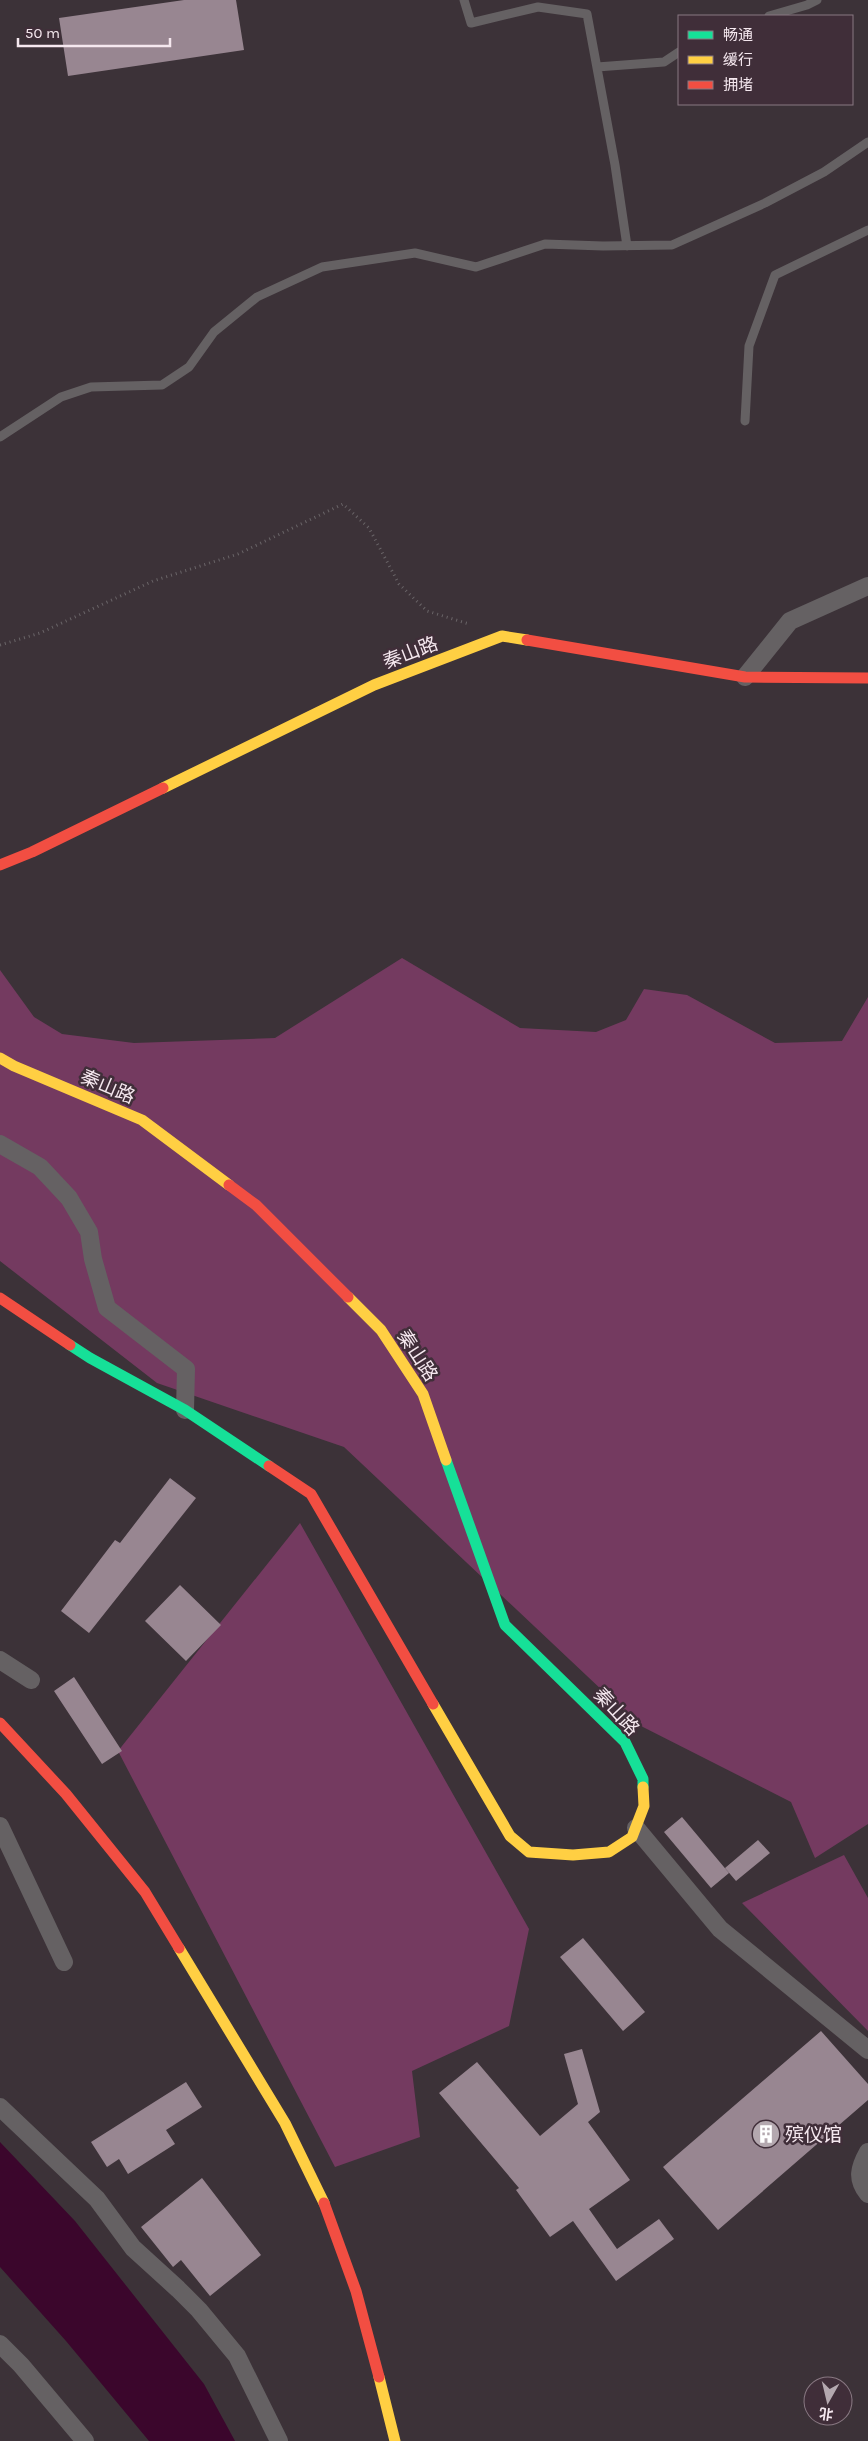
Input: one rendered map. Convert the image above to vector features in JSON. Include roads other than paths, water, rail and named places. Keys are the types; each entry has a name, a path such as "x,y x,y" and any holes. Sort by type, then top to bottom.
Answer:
{"main road":[{"name":"秦山路","path":"0,865 32,852 374,685 502,636 745,676"},
{"path":"745,676 868,678"},
{"name":"秦山路","path":"0,1058 14,1066 142,1120 256,1204 381,1330 423,1394 504,1625 625,1742 643,1778 644,1806 632,1837 609,1852 573,1855 530,1852 510,1836 311,1494 184,1410 90,1358 0,1298"},
{"path":"0,1723 66,1794 145,1892 285,2123 323,2201 345,2258 361,2309 395,2441"}],"street":[{"path":"745,676 790,620 868,586"},
{"path":"0,1144 40,1167 69,1198 89,1232 92,1259 107,1308 186,1369 184,1410"},
{"path":"0,1660 31,1680"},
{"path":"0,1826 64,1962"},
{"path":"636,1828 720,1929 868,2050"},
{"path":"0,2107 97,2199 133,2248 178,2289 237,2356 279,2441"},
{"path":"868,2152 859,2171 862,2187 868,2194"},
{"path":"0,2344 22,2365 85,2441"}],"lane":[{"path":"464,0 471,23 538,7 587,14 615,165 627,246"},
{"path":"772,15 807,5 817,0"},
{"path":"597,67 664,62 678,53"},
{"path":"0,437 61,398 91,387 162,385 190,367 214,332 257,297 322,267 415,253 476,267 545,244 672,245 765,203 824,172 868,142"},
{"path":"745,421 749,346 775,275 868,230"}],"place":[{"name":"殡仪馆","path":"766,2134"}]}
